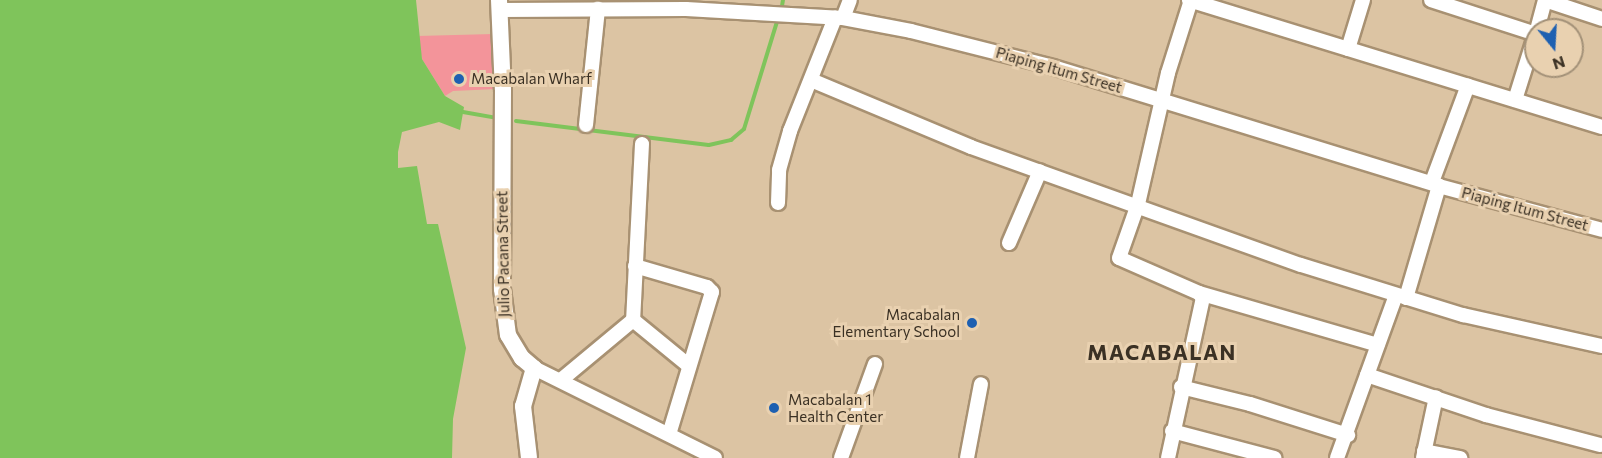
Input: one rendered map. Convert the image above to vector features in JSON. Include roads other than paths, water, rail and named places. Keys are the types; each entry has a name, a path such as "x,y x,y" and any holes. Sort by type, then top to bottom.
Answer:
{"main road":[{"name":"Julio Pacana Street","path":"499,5 503,308 513,347 534,368"},
{"path":"529,458 523,406 534,368"}],"street":[{"path":"778,203 784,151 811,80 839,18 850,0"},
{"path":"1378,345 1199,293 1119,259 1138,204 1161,100 1190,0 1602,128"},
{"path":"1348,49 1363,0"},
{"path":"1431,0 1524,28"},
{"path":"1540,18 1545,0 1602,20"},
{"name":"Piaping Itum Street","path":"499,5 598,9 686,5 839,18 1053,67 1435,184 1602,230"},
{"path":"586,125 598,9"},
{"path":"1515,100 1524,71"},
{"path":"811,80 896,118 1301,265 1463,315 1602,346"},
{"path":"1336,458 1348,435 1378,345 1401,296 1468,85"},
{"path":"561,380 633,321 642,144"},
{"path":"1009,243 1040,171"},
{"path":"635,266 707,287 712,292 688,365 669,434"},
{"path":"1168,458 1180,387 1202,313 1199,293"},
{"path":"633,321 688,365"},
{"path":"841,458 876,364"},
{"name":"Julio Pacana Street","path":"534,368 715,458"},
{"path":"1367,375 1486,416 1601,442 1590,458"},
{"path":"967,458 981,384"},
{"path":"1180,387 1250,404 1348,435"},
{"path":"1436,397 1423,455 1460,458"},
{"path":"1172,431 1274,458"}],"waterway":[{"path":"782,6 783,0"},
{"path":"516,121 709,145 731,140 744,129 777,22"},
{"path":"463,112 496,118"}],"place":[{"name":"Macabalan Wharf","path":"459,79"},
{"name":"Macabalan Elementary School","path":"972,323"},
{"name":"Macabalan 1 Health Center","path":"774,408"}],"district":[{"name":"MACABALAN","path":"1162,352"}]}
